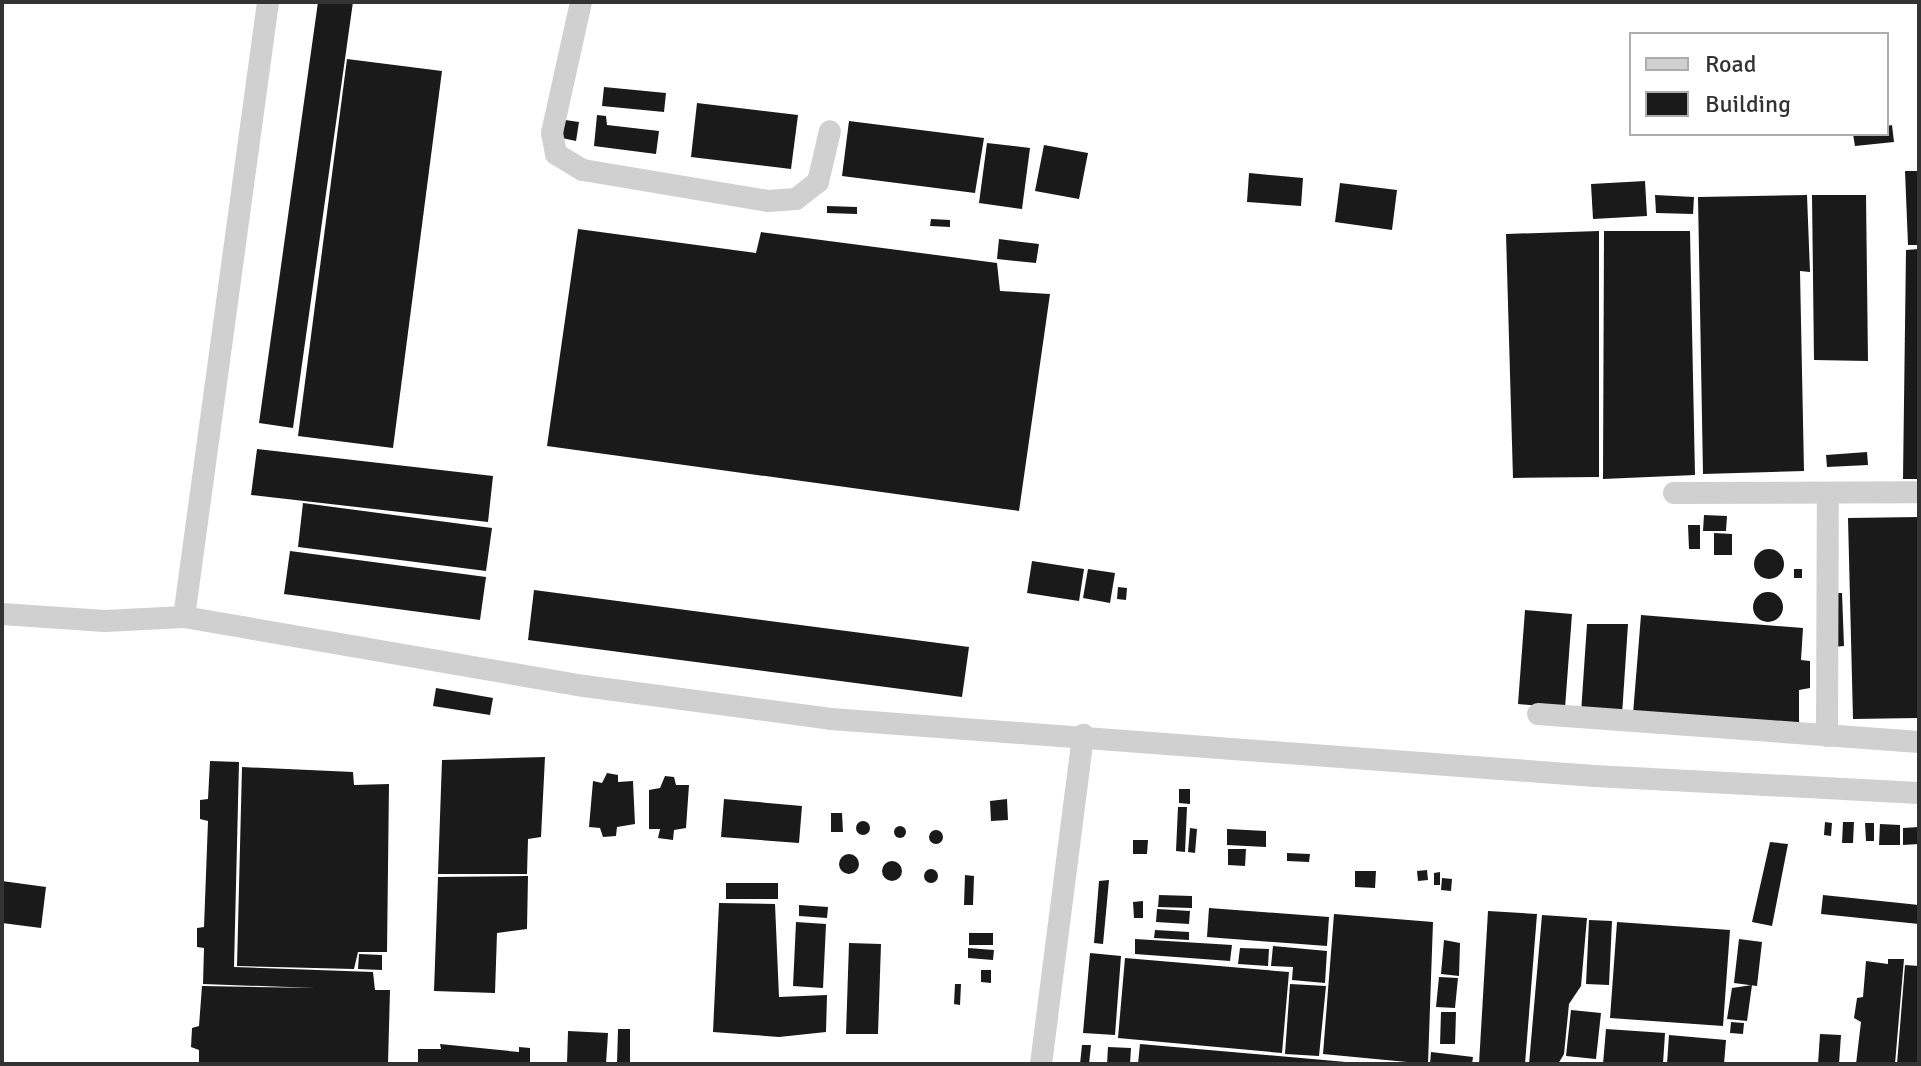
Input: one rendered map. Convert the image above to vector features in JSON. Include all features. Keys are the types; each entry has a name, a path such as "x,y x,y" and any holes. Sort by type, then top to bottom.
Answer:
{"street":[{"path":"184,617 268,2"},
{"path":"581,2 552,133 556,154 583,170 768,201 796,199 818,182 830,131"},
{"path":"1674,493 1919,492"},
{"path":"1827,736 1828,493"},
{"path":"2,614 105,621 184,617 286,638 831,719 1083,735 1595,776 1919,793"},
{"path":"1538,714 1919,742"},
{"path":"1041,1064 1083,735"}],"building":[{"path":"318,2 353,2 293,428 259,423"},
{"path":"347,59 442,71 393,448 298,436"},
{"path":"604,87 666,93 664,112 602,106"},
{"path":"697,103 798,115 791,169 691,157"},
{"path":"597,115 606,116 607,125 659,131 656,154 594,146"},
{"path":"565,120 579,122 576,141 562,138"},
{"path":"849,121 984,138 975,193 842,176"},
{"path":"1892,125 1894,142 1855,146 1853,136 1889,136 1889,126"},
{"path":"987,143 1030,148 1022,209 979,203"},
{"path":"1044,145 1088,153 1079,199 1035,191"},
{"path":"1905,171 1919,171 1919,245 1908,245"},
{"path":"1249,173 1303,178 1301,206 1247,202"},
{"path":"1645,181 1647,216 1593,219 1591,184"},
{"path":"1340,183 1397,190 1392,230 1335,222"},
{"path":"1655,195 1694,197 1693,214 1656,213"},
{"path":"1807,195 1810,272 1800,271 1804,471 1703,474 1698,197"},
{"path":"1812,195 1866,195 1868,361 1814,360"},
{"path":"827,206 857,207 857,214 827,213"},
{"path":"931,219 950,220 950,227 930,226"},
{"path":"578,229 756,253 761,232 997,263 1000,291 1050,294 1019,511 547,446"},
{"path":"1599,231 1599,477 1513,478 1506,234"},
{"path":"1604,231 1690,231 1695,475 1603,479"},
{"path":"999,239 1039,244 1036,263 997,259"},
{"path":"1919,249 1919,479 1903,479 1906,250"},
{"path":"257,449 493,476 488,522 251,495"},
{"path":"1867,452 1868,465 1827,467 1826,455"},
{"path":"303,503 492,528 486,571 298,547"},
{"path":"1704,515 1727,516 1726,531 1703,531"},
{"path":"1919,517 1919,718 1853,719 1848,518"},
{"path":"1688,525 1700,525 1700,549 1689,549"},
{"path":"1714,533 1732,534 1732,555 1714,555"},
{"path":"1769,549 1775,550 1783,558 1783,570 1775,578 1769,579 1763,578 1755,570 1754,564 1755,558 1763,550"},
{"path":"290,551 486,577 480,620 284,594"},
{"path":"1032,561 1084,569 1079,601 1027,593"},
{"path":"1088,569 1115,573 1110,603 1083,598"},
{"path":"1794,569 1802,569 1802,578 1794,578"},
{"path":"1118,587 1127,588 1126,600 1117,599"},
{"path":"534,590 969,647 962,697 528,640"},
{"path":"1768,592 1779,596 1783,607 1779,618 1768,622 1757,618 1753,607 1757,596"},
{"path":"1833,593 1842,593 1844,646 1833,647"},
{"path":"1525,610 1572,614 1565,708 1518,704"},
{"path":"1641,615 1803,628 1801,660 1810,661 1810,688 1799,690 1799,726 1633,714"},
{"path":"1587,624 1628,624 1622,715 1581,713"},
{"path":"436,688 493,698 490,715 433,706"},
{"path":"545,757 541,837 528,839 527,874 438,874 442,760"},
{"path":"210,761 239,762 234,967 373,972 375,990 390,990 388,1064 199,1064 199,1050 191,1047 192,1028 199,1026 202,986 316,988 203,984 204,948 197,947 197,928 204,927 208,821 200,819 200,800 208,799"},
{"path":"242,767 353,772 354,785 389,784 387,952 358,952 354,969 237,966"},
{"path":"607,773 618,775 618,782 633,781 635,824 617,827 616,836 603,837 600,828 589,827 593,781 602,783"},
{"path":"665,776 674,777 676,785 689,785 686,828 674,830 673,840 658,838 660,829 649,829 649,790 660,788"},
{"path":"1179,789 1190,789 1190,804 1179,803"},
{"path":"724,799 802,806 799,843 721,837"},
{"path":"1007,799 1008,820 991,821 990,801"},
{"path":"1178,807 1187,807 1185,852 1176,851"},
{"path":"831,813 842,813 843,832 831,832"},
{"path":"863,821 870,828 863,835 856,828"},
{"path":"1825,822 1832,823 1831,836 1824,835"},
{"path":"1843,822 1854,822 1853,843 1842,843"},
{"path":"1865,823 1874,823 1874,841 1866,841"},
{"path":"1880,824 1900,825 1900,845 1879,845"},
{"path":"900,826 906,832 900,838 894,832"},
{"path":"1919,827 1919,844 1903,845 1903,828"},
{"path":"1190,828 1197,829 1195,853 1188,852"},
{"path":"1227,829 1266,831 1266,847 1227,845"},
{"path":"936,830 943,837 936,844 929,837"},
{"path":"1133,840 1148,840 1147,854 1133,854"},
{"path":"1770,842 1788,844 1772,926 1752,922"},
{"path":"1228,849 1246,849 1245,866 1228,865"},
{"path":"1287,853 1310,854 1309,862 1287,861"},
{"path":"849,854 856,857 859,864 856,871 849,874 842,871 839,864 842,857"},
{"path":"892,861 899,864 902,871 899,878 892,881 885,878 882,871 885,864"},
{"path":"931,869 938,876 931,883 924,876"},
{"path":"1427,870 1428,880 1418,881 1417,871"},
{"path":"1355,871 1376,871 1375,888 1355,887"},
{"path":"1440,872 1440,885 1434,885 1434,873"},
{"path":"965,875 974,876 973,905 964,905"},
{"path":"528,876 527,929 497,933 495,993 434,991 438,877"},
{"path":"1442,878 1452,879 1451,891 1441,890"},
{"path":"1109,880 1103,944 1094,943 1099,881"},
{"path":"2,881 46,887 41,928 2,923"},
{"path":"726,883 778,883 778,899 726,899"},
{"path":"1159,895 1192,896 1192,908 1158,907"},
{"path":"1823,895 1919,905 1919,924 1821,914"},
{"path":"1143,901 1143,918 1134,918 1133,902"},
{"path":"719,903 775,904 779,997 827,995 826,1032 779,1037 713,1032"},
{"path":"799,905 828,907 827,918 799,916"},
{"path":"1209,908 1329,917 1327,946 1207,937"},
{"path":"1157,909 1190,911 1189,924 1156,922"},
{"path":"1488,911 1537,914 1525,1064 1479,1064"},
{"path":"1334,914 1433,922 1428,1064 1323,1054"},
{"path":"1542,915 1587,918 1581,986 1569,1004 1564,1054 1558,1064 1529,1064"},
{"path":"1589,920 1612,921 1609,985 1586,984"},
{"path":"796,922 826,924 823,988 793,986"},
{"path":"1617,922 1730,930 1723,1026 1610,1018"},
{"path":"1155,930 1189,932 1189,940 1154,938"},
{"path":"969,933 993,933 993,945 969,945"},
{"path":"1135,939 1232,945 1230,961 1135,954"},
{"path":"1739,939 1762,942 1757,986 1734,983"},
{"path":"1444,940 1460,943 1459,976 1441,974"},
{"path":"849,943 881,944 878,1034 846,1034"},
{"path":"1273,946 1327,951 1325,983 1292,980 1293,967 1271,966"},
{"path":"968,948 994,950 993,960 968,958"},
{"path":"1240,948 1269,949 1268,966 1238,964"},
{"path":"1090,953 1121,956 1115,1035 1083,1033"},
{"path":"359,954 382,955 382,970 358,969"},
{"path":"1125,958 1289,972 1282,1053 1118,1038"},
{"path":"1888,959 1904,959 1895,1064 1856,1064 1861,1022 1854,1018 1857,998 1863,997 1866,961 1888,964"},
{"path":"1905,965 1919,966 1919,1064 1897,1064"},
{"path":"981,970 991,970 991,983 981,982"},
{"path":"1439,977 1458,978 1455,1008 1436,1007"},
{"path":"955,984 961,984 960,1005 954,1004"},
{"path":"1290,984 1326,986 1319,1056 1285,1054"},
{"path":"1752,985 1747,1021 1727,1019 1732,988"},
{"path":"1571,1010 1601,1013 1596,1059 1566,1056"},
{"path":"1441,1012 1456,1012 1455,1044 1440,1044"},
{"path":"1731,1022 1744,1023 1743,1034 1730,1033"},
{"path":"618,1029 630,1029 630,1064 617,1064"},
{"path":"1606,1029 1665,1033 1663,1064 1603,1064"},
{"path":"568,1031 608,1033 606,1064 567,1064"},
{"path":"1820,1034 1841,1035 1839,1064 1818,1064"},
{"path":"1669,1035 1726,1040 1724,1064 1667,1064"},
{"path":"440,1044 519,1052 519,1047 530,1048 530,1064 418,1064 418,1049 441,1049"},
{"path":"1140,1044 1346,1062 1346,1064 1138,1064"},
{"path":"1082,1045 1091,1045 1089,1064 1080,1064"},
{"path":"1108,1047 1131,1048 1130,1064 1107,1064"},
{"path":"1431,1052 1473,1057 1472,1064 1430,1064"}]}
